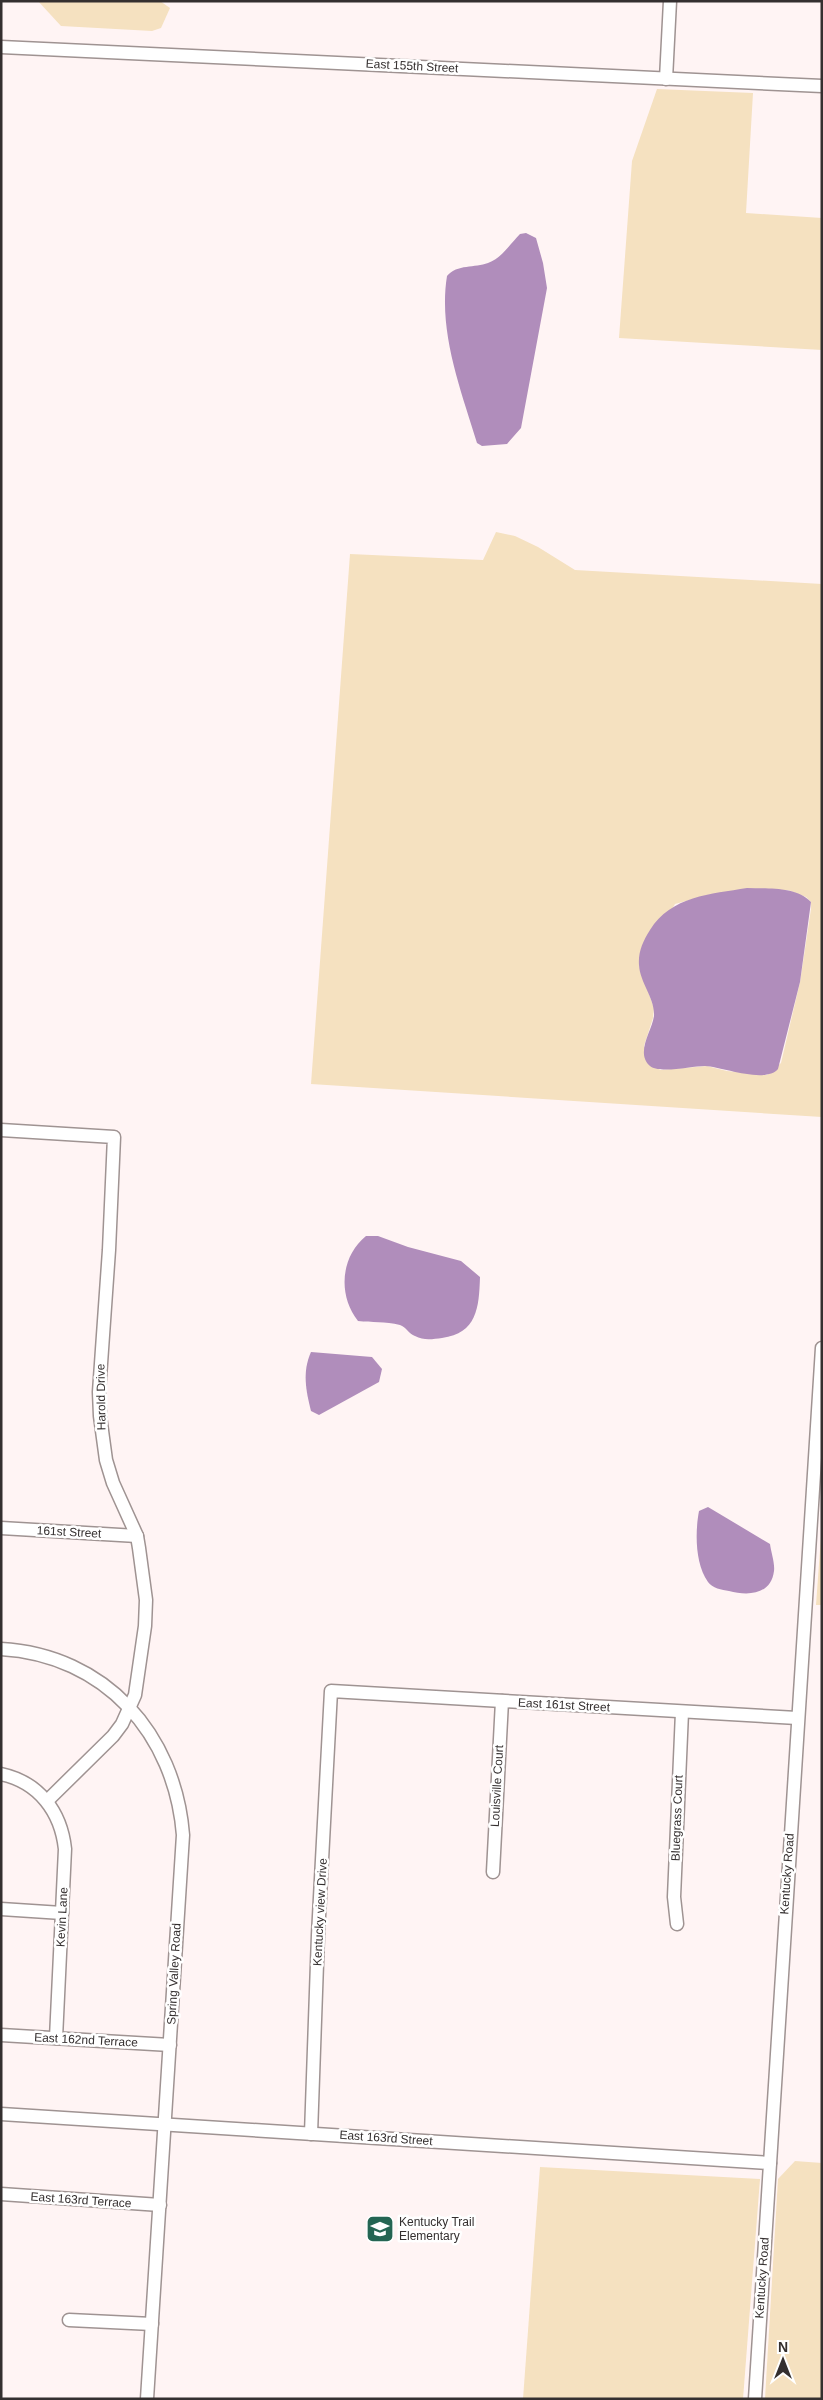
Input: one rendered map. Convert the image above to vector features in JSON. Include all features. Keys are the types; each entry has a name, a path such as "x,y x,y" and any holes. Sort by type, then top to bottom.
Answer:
{"street":[{"path":"666,79 670,1"},
{"name":"East 155th Street","path":"1,47 822,86"},
{"name":"Harold Drive","path":"1,1130 114,1137 109,1250 99,1392 106,1460 113,1483 137,1536 144,1574 146,1626 141,1660 130,1708"},
{"name":"Kentucky Road","path":"755,2399 822,1348"},
{"name":"161st Street","path":"1,1528 137,1536"},
{"name":"Spring Valley Road","path":"1,1649 41,1655 82,1671 115,1694 130,1708 150,1734 162,1754 176,1792 181,1815 183,1835 147,2399"},
{"name":"East 161st Street","path":"331,1691 797,1718"},
{"name":"Kentucky view Drive","path":"311,2134 318,1936 331,1691"},
{"name":"Louisville Court","path":"493,1872 502,1701"},
{"path":"47,1801 113,1736 130,1708"},
{"name":"Bluegrass Court","path":"678,1924 674,1897 682,1712"},
{"name":"Kevin Lane","path":"1,1774 22,1780 47,1801 55,1812 64,1837 56,2038"},
{"path":"1,1909 62,1913"},
{"name":"East 162nd Terrace","path":"1,2035 170,2044"},
{"name":"East 163rd Street","path":"1,2114 770,2163"},
{"name":"East 163rd Terrace","path":"1,2194 160,2205"},
{"path":"69,2320 152,2324"}],"shaded area":[{"path":"38,1 160,1 170,8 161,28 152,31 61,26"},
{"path":"657,89 753,93 746,213 822,218 822,350 619,338 632,161"},
{"path":"526,233 536,238 547,288 521,428 507,444 482,446 477,443 458,382 448,339 445,297 447,276 456,270 483,265 493,261 520,234"},
{"path":"496,532 515,536 538,547 575,570 822,584 822,1117 311,1084 350,554 483,560","holes":["788,890 806,897 811,902 811,909 800,982 781,1063 767,1075 727,1071 707,1066 660,1070 644,1046 653,1018 654,1008 639,966 675,904 712,894"]},
{"path":"747,888 789,891 805,897 811,902 800,982 778,1069 764,1075 754,1075 705,1066 668,1070 650,1066 644,1055 644,1048 653,1022 654,1009 639,965 640,951 645,938 659,919 680,903 706,895"},
{"path":"366,1236 378,1236 408,1247 461,1261 480,1277 477,1309 469,1325 463,1331 454,1335 422,1339 400,1325 358,1321 347,1300 345,1277 351,1255"},
{"path":"311,1352 372,1357 382,1369 379,1382 319,1415 311,1411 306,1389 306,1367"},
{"path":"708,1507 770,1544 774,1571 772,1579 763,1589 751,1593 736,1593 717,1588 708,1582 698,1557 697,1528 699,1511"},
{"path":"822,1523 822,1605 816,1605"},
{"path":"795,2161 822,2163 822,2399 765,2399 778,2179"},
{"path":"540,2167 760,2179 743,2399 523,2399"}],"place":[{"name":"Kentucky Trail Elementary","path":"380,2229"}]}
